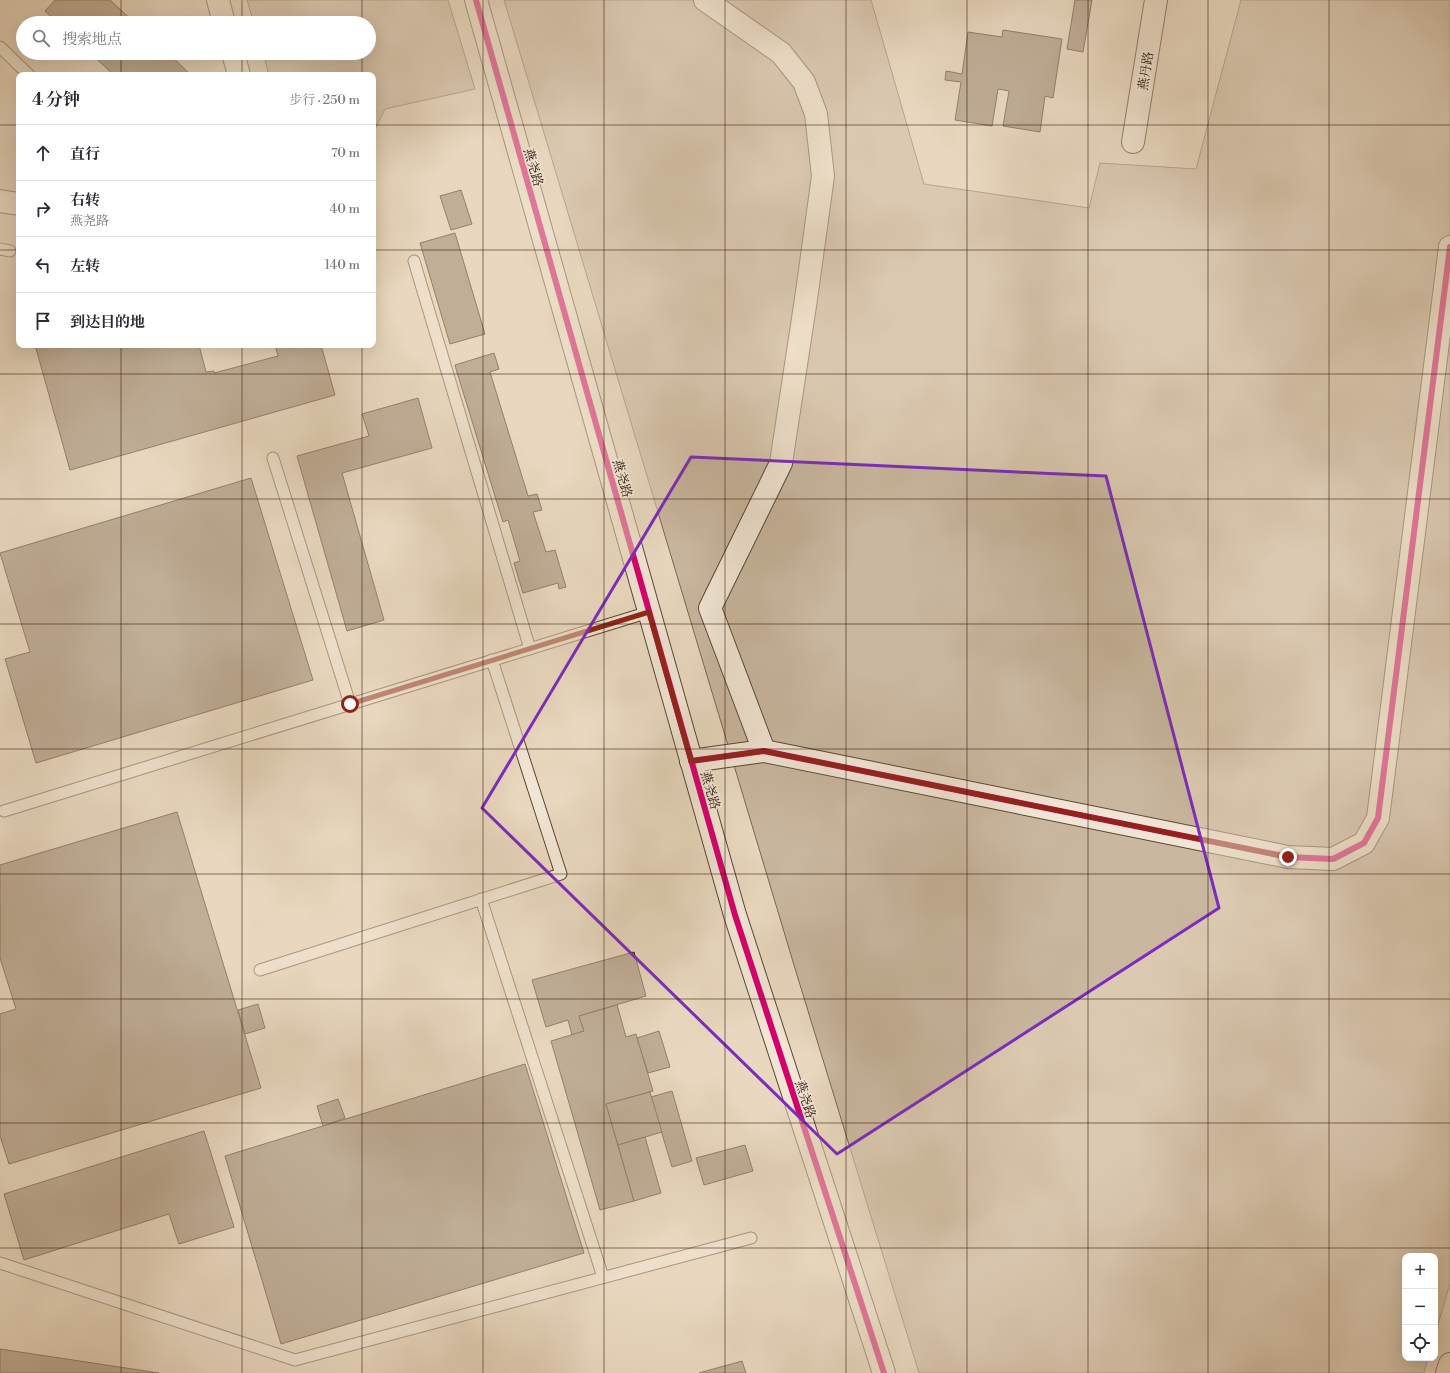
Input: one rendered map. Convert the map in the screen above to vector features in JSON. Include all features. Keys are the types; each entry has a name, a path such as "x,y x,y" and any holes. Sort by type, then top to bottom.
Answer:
{"highway":[{"path":"1447,1373 1450,1364"}],"street":[{"path":"218,0 222,16"},
{"name":"燕尧路","path":"476,0 735,915 884,1373"},
{"path":"705,0 781,53 804,82 816,114 823,176 781,463 710,608 764,751"},
{"name":"燕丹路","path":"1133,142 1156,0"},
{"path":"235,60 238,72"},
{"path":"0,201 16,204"},
{"path":"691,761 764,751 1288,857 1333,859 1364,843 1378,818 1450,247"}],"lane":[{"path":"0,47 26,72"},
{"path":"414,261 530,648"},
{"path":"274,458 350,704"},
{"path":"4,811 649,612"},
{"path":"260,970 561,874 492,660"},
{"path":"481,900 603,1278"},
{"path":"0,1263 295,1360 751,1238"}],"highlighted area":[{"path":"691,457 1106,476 1219,908 837,1154 482,808"}],"shaded area":[{"path":"247,0 448,0 475,89 385,109 376,127 376,72 268,72 265,60 376,60 376,16 252,16"},
{"path":"504,0 871,0 924,184 1089,208 1100,163 1196,169 1241,0 1450,0 1450,1283 1438,1325 1438,1253 1402,1253 1402,1361 1427,1361 1424,1373 919,1373 797,975"}],"building":[{"path":"55,0 110,0 127,16 50,16 45,11"},
{"path":"1075,0 1092,0 1083,52 1067,49"},
{"path":"1003,30 1062,39 1053,98 1045,96 1040,132 1003,126 1009,91 998,89 992,126 955,120 961,82 945,80 946,71 962,74 968,32 1002,37"},
{"path":"98,60 175,60 188,72 111,72"},
{"path":"461,190 472,224 451,230 440,196"},
{"path":"455,233 485,334 450,344 420,243"},
{"path":"36,348 200,348 206,372 214,371 214,373 278,356 276,348 322,348 335,395 70,470"},
{"path":"494,353 499,369 490,372 528,496 537,494 542,510 533,512 546,552 555,550 566,587 559,589 558,583 523,593 514,563 520,561 508,520 503,522 455,365"},
{"path":"418,398 432,448 342,473 384,620 347,631 297,456 369,436 362,414"},
{"path":"251,478 313,680 36,763 5,659 30,652 0,553"},
{"path":"177,812 261,1088 9,1164 0,1136 0,1014 16,1009 0,958 0,865"},
{"path":"634,952 646,996 579,1016 584,1031 572,1035 568,1020 546,1027 532,980"},
{"path":"258,1004 265,1028 245,1034 238,1010"},
{"path":"617,1005 626,1037 636,1034 653,1091 606,1104 634,1201 600,1210 551,1041 584,1031 579,1016"},
{"path":"659,1031 670,1067 648,1073 637,1038"},
{"path":"525,1064 584,1253 281,1344 225,1156"},
{"path":"672,1091 692,1161 672,1167 651,1097"},
{"path":"650,1092 662,1132 618,1145 606,1104"},
{"path":"338,1099 345,1118 323,1126 317,1106"},
{"path":"204,1131 234,1227 179,1244 169,1214 24,1260 4,1194"},
{"path":"645,1137 661,1193 634,1201 618,1145"},
{"path":"745,1145 753,1171 704,1185 696,1158"},
{"path":"0,1349 159,1373 0,1373"},
{"path":"742,1361 746,1373 699,1373"}],"cycle path":[{"path":"476,0 735,915 884,1373"},
{"path":"691,761 764,751 1288,857 1333,859 1364,843 1378,818 1450,247"}],"route":[{"path":"350,704 649,612 691,761 764,751 1288,857"}]}
